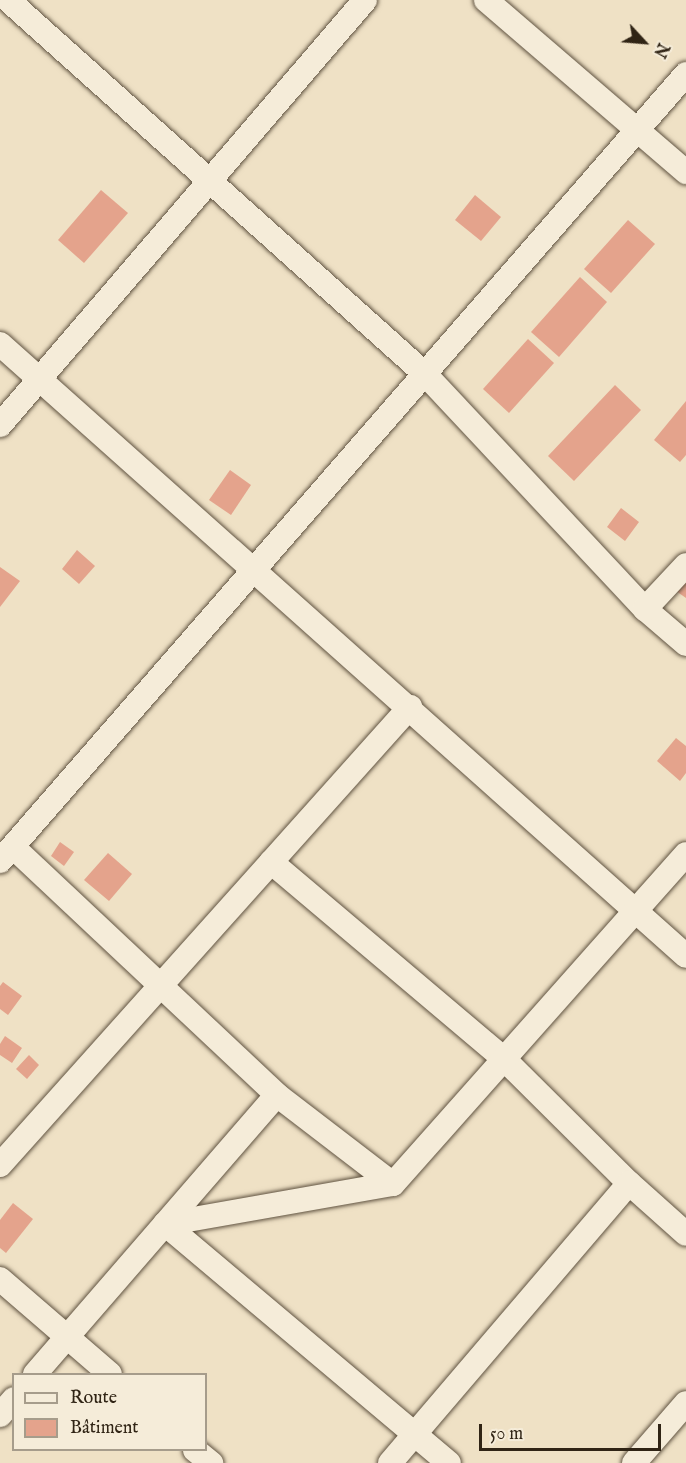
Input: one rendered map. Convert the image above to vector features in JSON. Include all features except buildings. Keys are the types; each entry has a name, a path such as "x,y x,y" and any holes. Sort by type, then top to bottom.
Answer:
{"street":[{"path":"8,0 425,374 645,609 686,644"},
{"path":"0,424 365,0"},
{"path":"486,0 686,172"},
{"path":"393,1184 277,1095 160,986 6,854 686,74"},
{"path":"0,344 410,707 686,956"},
{"path":"645,609 686,565"},
{"path":"0,1165 410,707"},
{"path":"165,1224 393,1184 686,854"},
{"path":"271,862 504,1059 629,1183 686,1234"},
{"path":"36,1373 277,1095"},
{"path":"390,1463 629,1183"},
{"path":"165,1224 449,1463"},
{"path":"0,1279 109,1373"},
{"path":"0,1415 12,1402"},
{"path":"634,1463 686,1403"},
{"path":"197,1451 211,1463"}]}
